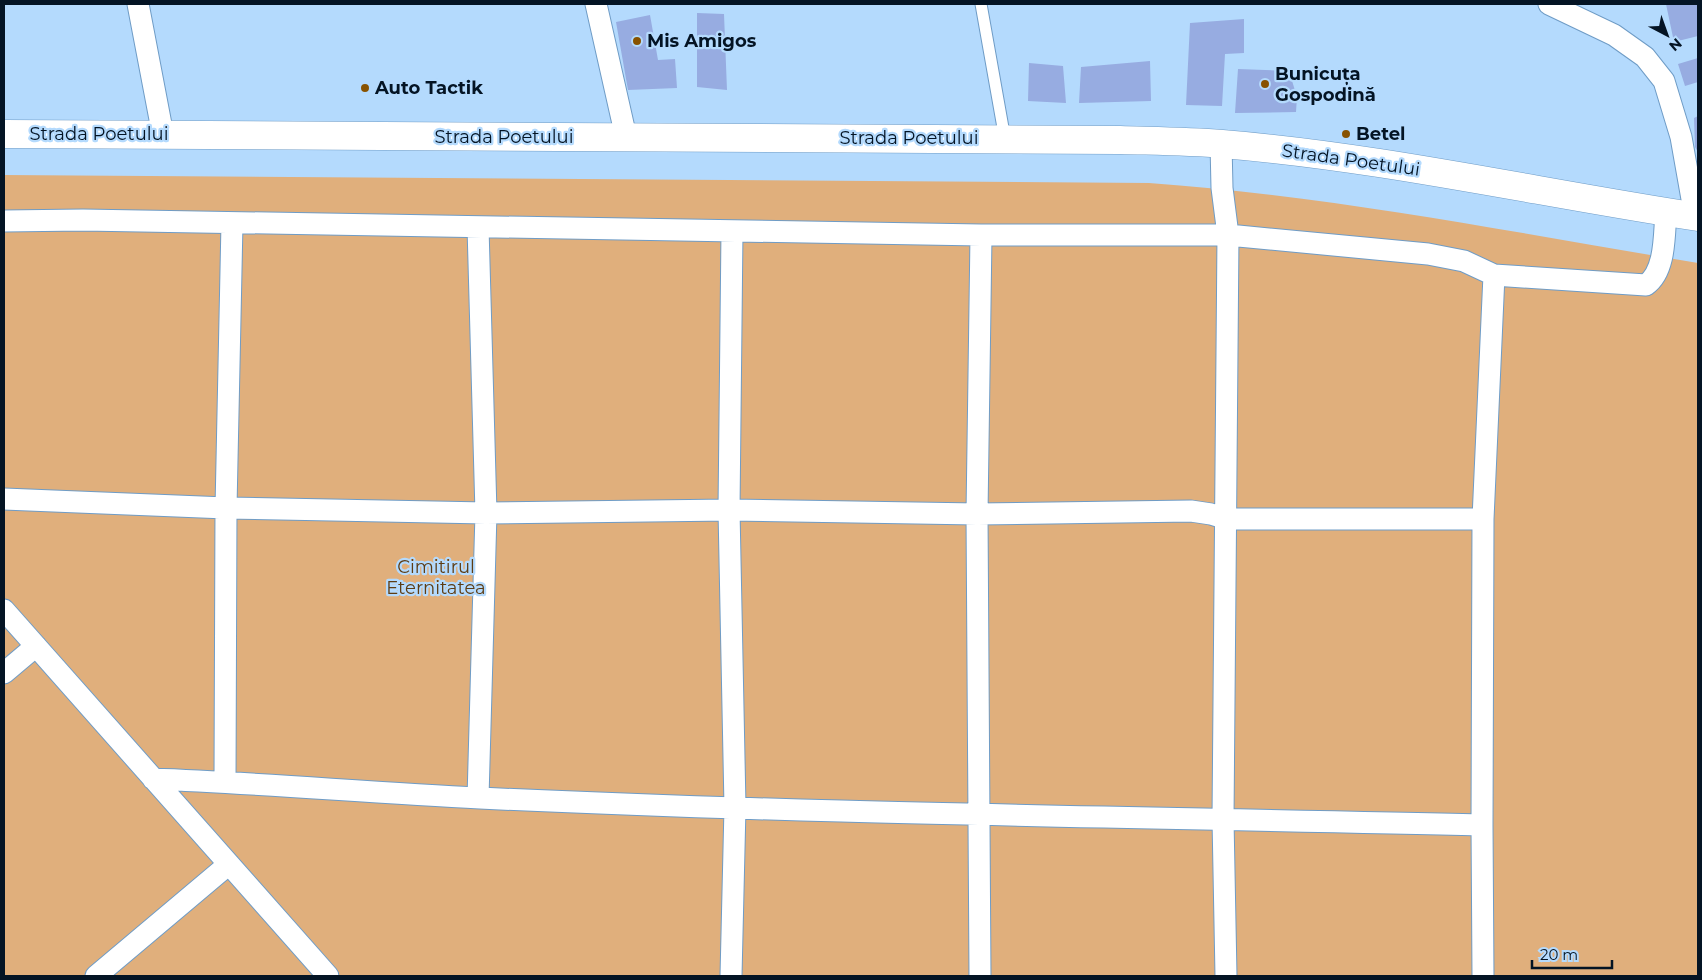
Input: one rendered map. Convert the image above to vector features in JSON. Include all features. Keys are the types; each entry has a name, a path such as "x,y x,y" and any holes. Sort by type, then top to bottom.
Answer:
{"street":[{"path":"138,4 163,135"},
{"path":"596,4 626,138"},
{"name":"Strada Poetului","path":"4,134 1005,139 1120,140 1221,144 1316,154 1696,217 1681,137 1664,81 1645,57 1614,35 1549,4"},
{"path":"1221,144 1222,188 1228,235 1224,819 1226,976"},
{"path":"4,221 83,220 981,235 1228,235 1428,254 1464,261 1494,274 1646,285 1657,272 1661,256 1666,212"},
{"path":"225,782 226,508 232,223"},
{"path":"478,226 486,513 478,798"},
{"path":"732,231 729,510 735,807 732,976"},
{"path":"980,976 977,514 981,235"},
{"path":"1483,976 1484,519 1494,274"},
{"path":"4,499 226,508 486,513 729,510 977,514 1191,511 1211,514 1227,520 1484,519"},
{"path":"4,610 328,976"},
{"path":"4,673 36,646"},
{"path":"153,780 225,782 478,798 735,807 1482,825"},
{"path":"96,976 229,864"}],"lane":[{"name":"Strada Poetului","path":"981,4 1005,139"}],"green space":[{"name":"Cimitirul Eternitatea","path":"4,175 1149,183 1218,189 1356,206 1698,263 1698,976 4,976"}],"building":[{"path":"1666,4 1698,4 1698,36 1674,42"},
{"path":"697,13 724,14 727,90 697,87"},
{"name":"Mis Amigos","path":"650,15 658,60 675,59 677,88 628,90 616,22"},
{"path":"1244,19 1244,53 1225,54 1222,106 1186,105 1190,23"},
{"path":"1698,58 1698,82 1685,86 1678,64"},
{"path":"1150,61 1151,101 1079,103 1081,67"},
{"path":"1029,63 1063,66 1066,103 1028,101"},
{"name":"Bunicuța Gospodină","path":"1238,69 1289,71 1297,97 1296,112 1235,113"},
{"path":"1698,116 1698,152 1695,147 1694,118"}],"place":[{"name":"Mis Amigos","path":"637,41"},
{"name":"Bunicuța Gospodină","path":"1265,84"},
{"name":"Auto Tactik","path":"365,88"},
{"name":"Betel","path":"1346,134"}]}
